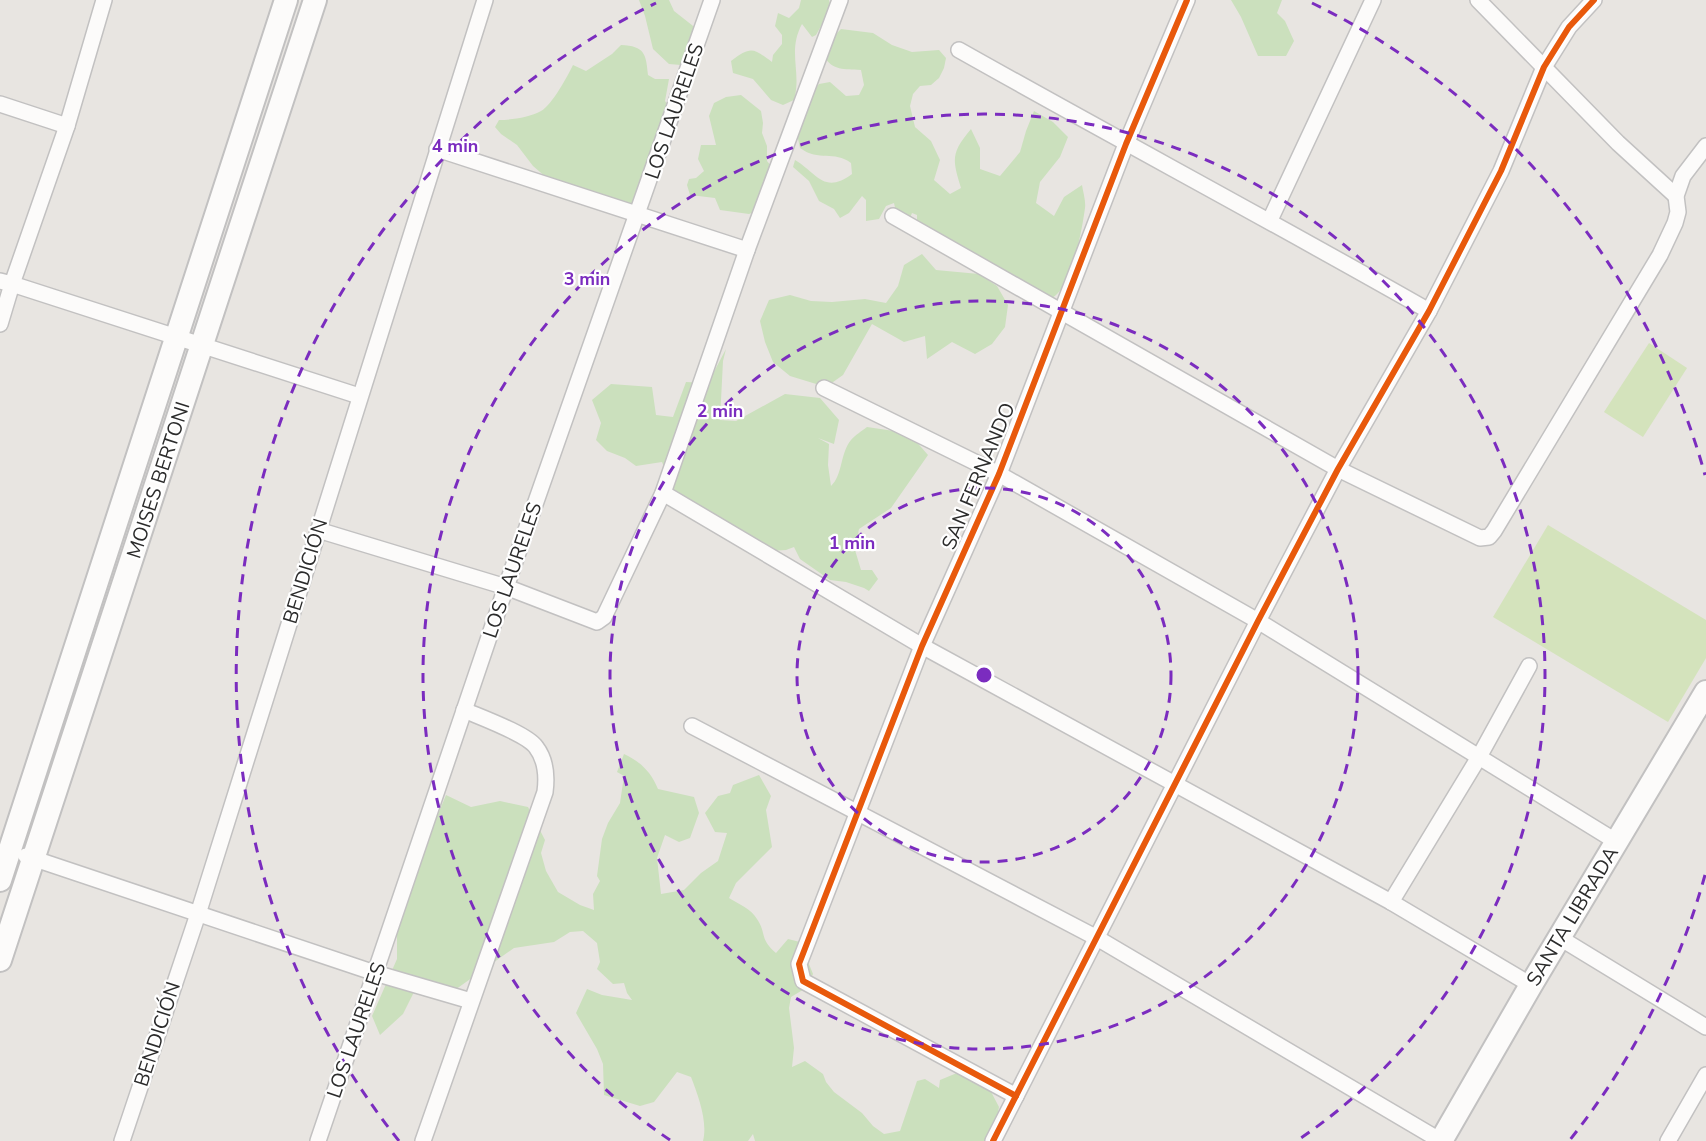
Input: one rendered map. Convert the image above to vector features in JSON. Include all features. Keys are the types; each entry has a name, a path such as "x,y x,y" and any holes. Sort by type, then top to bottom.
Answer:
{"street":[{"path":"0,324 6,283 67,126 104,0"},
{"name":"MOISES BERTONI","path":"0,880 5,849 177,338 286,0"},
{"name":"MOISES BERTONI","path":"0,960 315,0"},
{"name":"BENDICIÓN","path":"122,1141 198,914 485,0"},
{"name":"LOS LAURELES","path":"318,1141 506,587 712,0"},
{"path":"318,530 506,587 597,622 604,617 663,493 747,250 840,0"},
{"name":"SAN FERNANDO","path":"1016,1096 803,981 799,964 922,646 999,474 1126,144 1187,0"},
{"path":"1270,220 1373,0"},
{"path":"1478,0 1618,143 1676,196"},
{"path":"993,1141 1258,621 1338,469 1429,311 1501,171 1544,67 1569,27 1594,0"},
{"path":"959,50 1126,144 1270,220 1429,311"},
{"path":"0,105 67,126"},
{"path":"892,216 1338,469 1480,538 1489,537 1494,531 1660,255 1675,223 1676,196 1683,176 1706,146"},
{"path":"437,149 747,250"},
{"path":"6,283 359,396"},
{"path":"824,388 999,474 1258,621 1617,842"},
{"path":"663,493 922,646 1391,902 1531,985"},
{"path":"1391,902 1479,757 1529,666"},
{"name":"SANTA LIBRADA","path":"1441,1141 1706,692"},
{"path":"423,1141 545,792 547,772 536,746 509,729 464,710"},
{"path":"692,726 1097,938 1441,1141"},
{"path":"5,849 375,973 471,1001"},
{"path":"1560,938 1706,1027"},
{"path":"1668,1141 1706,1075"}],"green space":[{"path":"639,0 669,0 674,11 702,33 695,57 681,65 669,64 653,49"},
{"path":"801,0 829,0 831,8 816,35 812,37 802,24 795,53 797,80 794,100 783,105 771,100 753,79 733,73 731,61 743,53 752,51 772,62 773,55 782,44 782,35 775,26 778,13 789,18 799,8"},
{"path":"1231,0 1282,0 1277,13 1285,21 1294,41 1286,56 1258,56"},
{"path":"841,29 873,33 892,45 912,52 939,50 946,58 939,78 931,85 920,86 913,94 910,106 915,127 931,141 940,160 934,180 950,194 961,188 955,157 960,144 971,129 980,148 980,169 1000,176 1020,152 1034,111 1053,122 1068,137 1060,157 1040,182 1036,203 1054,216 1064,197 1082,185 1085,208 1075,257 1065,282 1052,298 1022,284 1019,279 917,238 917,215 912,213 910,218 896,212 894,203 886,206 879,219 866,221 866,200 862,196 849,213 840,218 834,209 819,201 809,181 793,167 795,160 827,182 842,180 852,174 851,163 839,157 807,152 800,148 797,134 812,93 819,84 830,82 846,96 859,95 864,85 861,70 835,67 823,56 833,37"},
{"path":"621,45 635,47 643,52 648,75 655,79 669,79 665,101 670,108 640,206 619,213 547,178 533,166 517,145 495,127 499,120 521,118 541,111 554,97 573,65 586,71 612,54"},
{"path":"741,95 761,111 767,161 771,166 760,210 749,214 720,210 715,198 690,195 687,185 689,179 696,178 704,171 698,159 701,145 716,145 709,116 714,103 726,97"},
{"path":"922,254 936,270 979,274 997,286 1008,305 1005,327 992,344 975,354 952,342 927,359 925,336 904,342 872,324 843,375 826,387 790,376 773,362 760,321 769,300 790,295 811,301 865,299 886,303 898,286 904,265"},
{"path":"1649,343 1687,368 1643,437 1604,412"},
{"path":"726,349 723,361 720,420 736,421 785,394 820,398 839,420 834,444 818,438 829,444 828,465 831,486 838,476 847,445 854,436 867,427 894,431 914,439 928,455 891,508 859,529 855,550 861,570 872,570 878,579 869,591 846,582 830,580 800,559 794,547 770,551 676,497 662,462 636,466 625,458 607,451 596,440 601,423 592,400 611,384 652,387 656,415 673,417 686,382 708,383"},
{"path":"1548,525 1706,620 1706,658 1668,722 1493,617"},
{"path":"624,754 645,768 658,789 694,797 699,813 690,838 679,842 665,835 657,858 661,894 684,890 701,873 718,861 727,833 715,832 705,813 718,796 730,793 733,785 759,775 771,796 766,810 772,847 736,883 729,898 752,912 760,924 765,940 776,953 788,939 800,942 813,974 806,988 791,997 789,1008 794,1048 792,1067 805,1061 823,1074 834,1092 862,1113 873,1126 884,1134 900,1131 917,1081 925,1079 939,1088 940,1080 969,1068 988,1086 999,1107 994,1131 989,1141 755,1141 753,1134 748,1141 703,1141 703,1117 691,1077 677,1072 654,1102 640,1106 604,1095 603,1064 576,1013 587,989 602,995 632,1000 624,983 613,984 597,969 600,962 597,943 583,931 570,932 554,942 514,948 445,997 415,990 403,1014 380,1035 372,1016 397,959 397,933 401,904 446,795 471,807 500,801 528,807 545,840 541,853 546,871 558,892 594,910 593,894 600,881 597,876 602,839 620,803 624,776 617,772"}],"cycle path":[{"path":"1016,1096 803,981 799,964 922,646 999,474 1126,144 1187,0"},
{"path":"993,1141 1258,621 1338,469 1429,311 1501,171 1544,67 1569,27 1594,0"}]}
